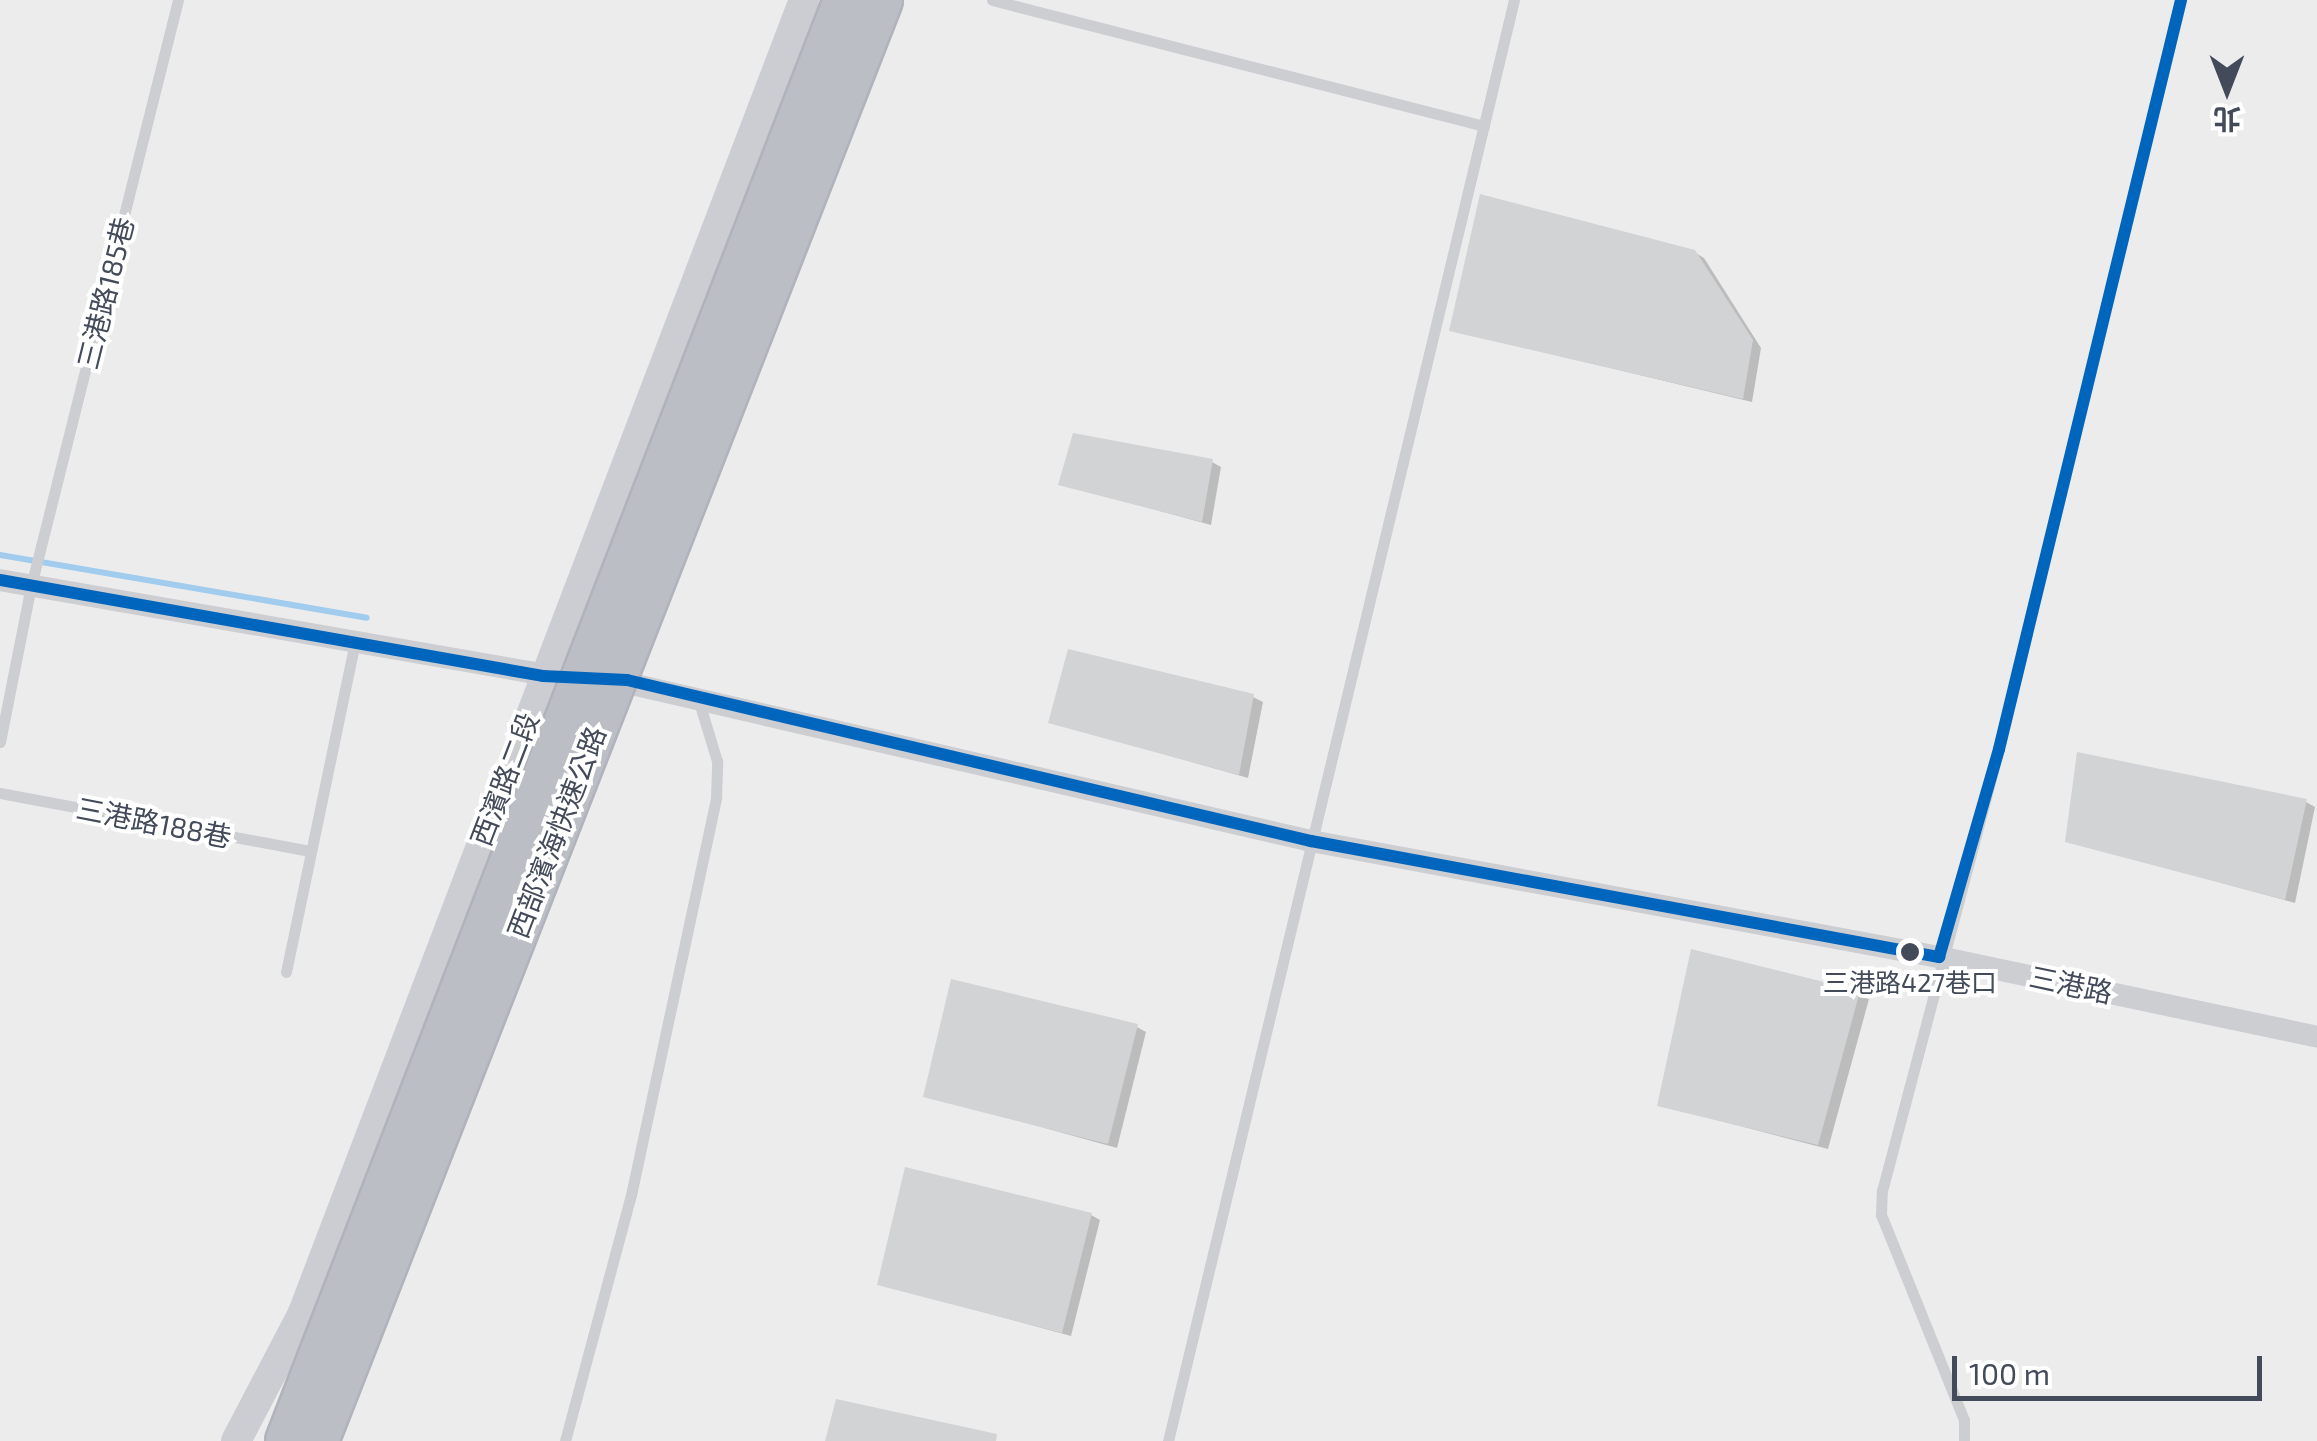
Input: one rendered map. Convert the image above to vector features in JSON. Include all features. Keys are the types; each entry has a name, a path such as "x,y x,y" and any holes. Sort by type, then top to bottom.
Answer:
{"highway":[{"name":"西部濱海快速公路","path":"286,1441 844,0"},
{"name":"西部濱海快速公路","path":"318,1441 882,0"}],"street":[{"name":"西濱路二段","path":"236,1441 302,1315 804,0"},
{"path":"338,1441 627,680 898,0"},
{"name":"三港路","path":"0,580 543,676 627,680 698,702 1311,840 1939,956 2317,1036"}],"lane":[{"name":"三港路185巷","path":"0,742 31,586 178,0"},
{"path":"992,0 1484,126"},
{"path":"1168,1441 1514,0"},
{"path":"1964,1441 1964,1420 1880,1215 1939,956 1999,749 2181,0"},
{"path":"286,972 355,643"},
{"path":"565,1441 631,1195 716,797 717,761 698,702"},
{"name":"三港路188巷","path":"0,793 309,850"}],"building":[{"path":"1480,194 1695,250 1753,340 1743,399 1449,331"},
{"path":"1073,433 1213,459 1202,522 1058,485"},
{"path":"1068,649 1254,694 1239,775 1048,723"},
{"path":"2077,752 2307,799 2285,900 2065,842"},
{"path":"1691,949 1860,991 1818,1145 1657,1106"},
{"path":"951,979 1138,1024 1108,1144 923,1097"},
{"path":"905,1167 1092,1213 1062,1333 877,1285"},
{"path":"836,1399 997,1434 996,1441 825,1441"}],"waterway":[{"path":"0,555 367,618"}],"transit line":[{"path":"1939,957 1999,749 2181,0"},
{"path":"0,580 543,676 627,680 1311,841 1939,957"}],"place":[{"name":"三港路427巷口","path":"1910,952"}]}
